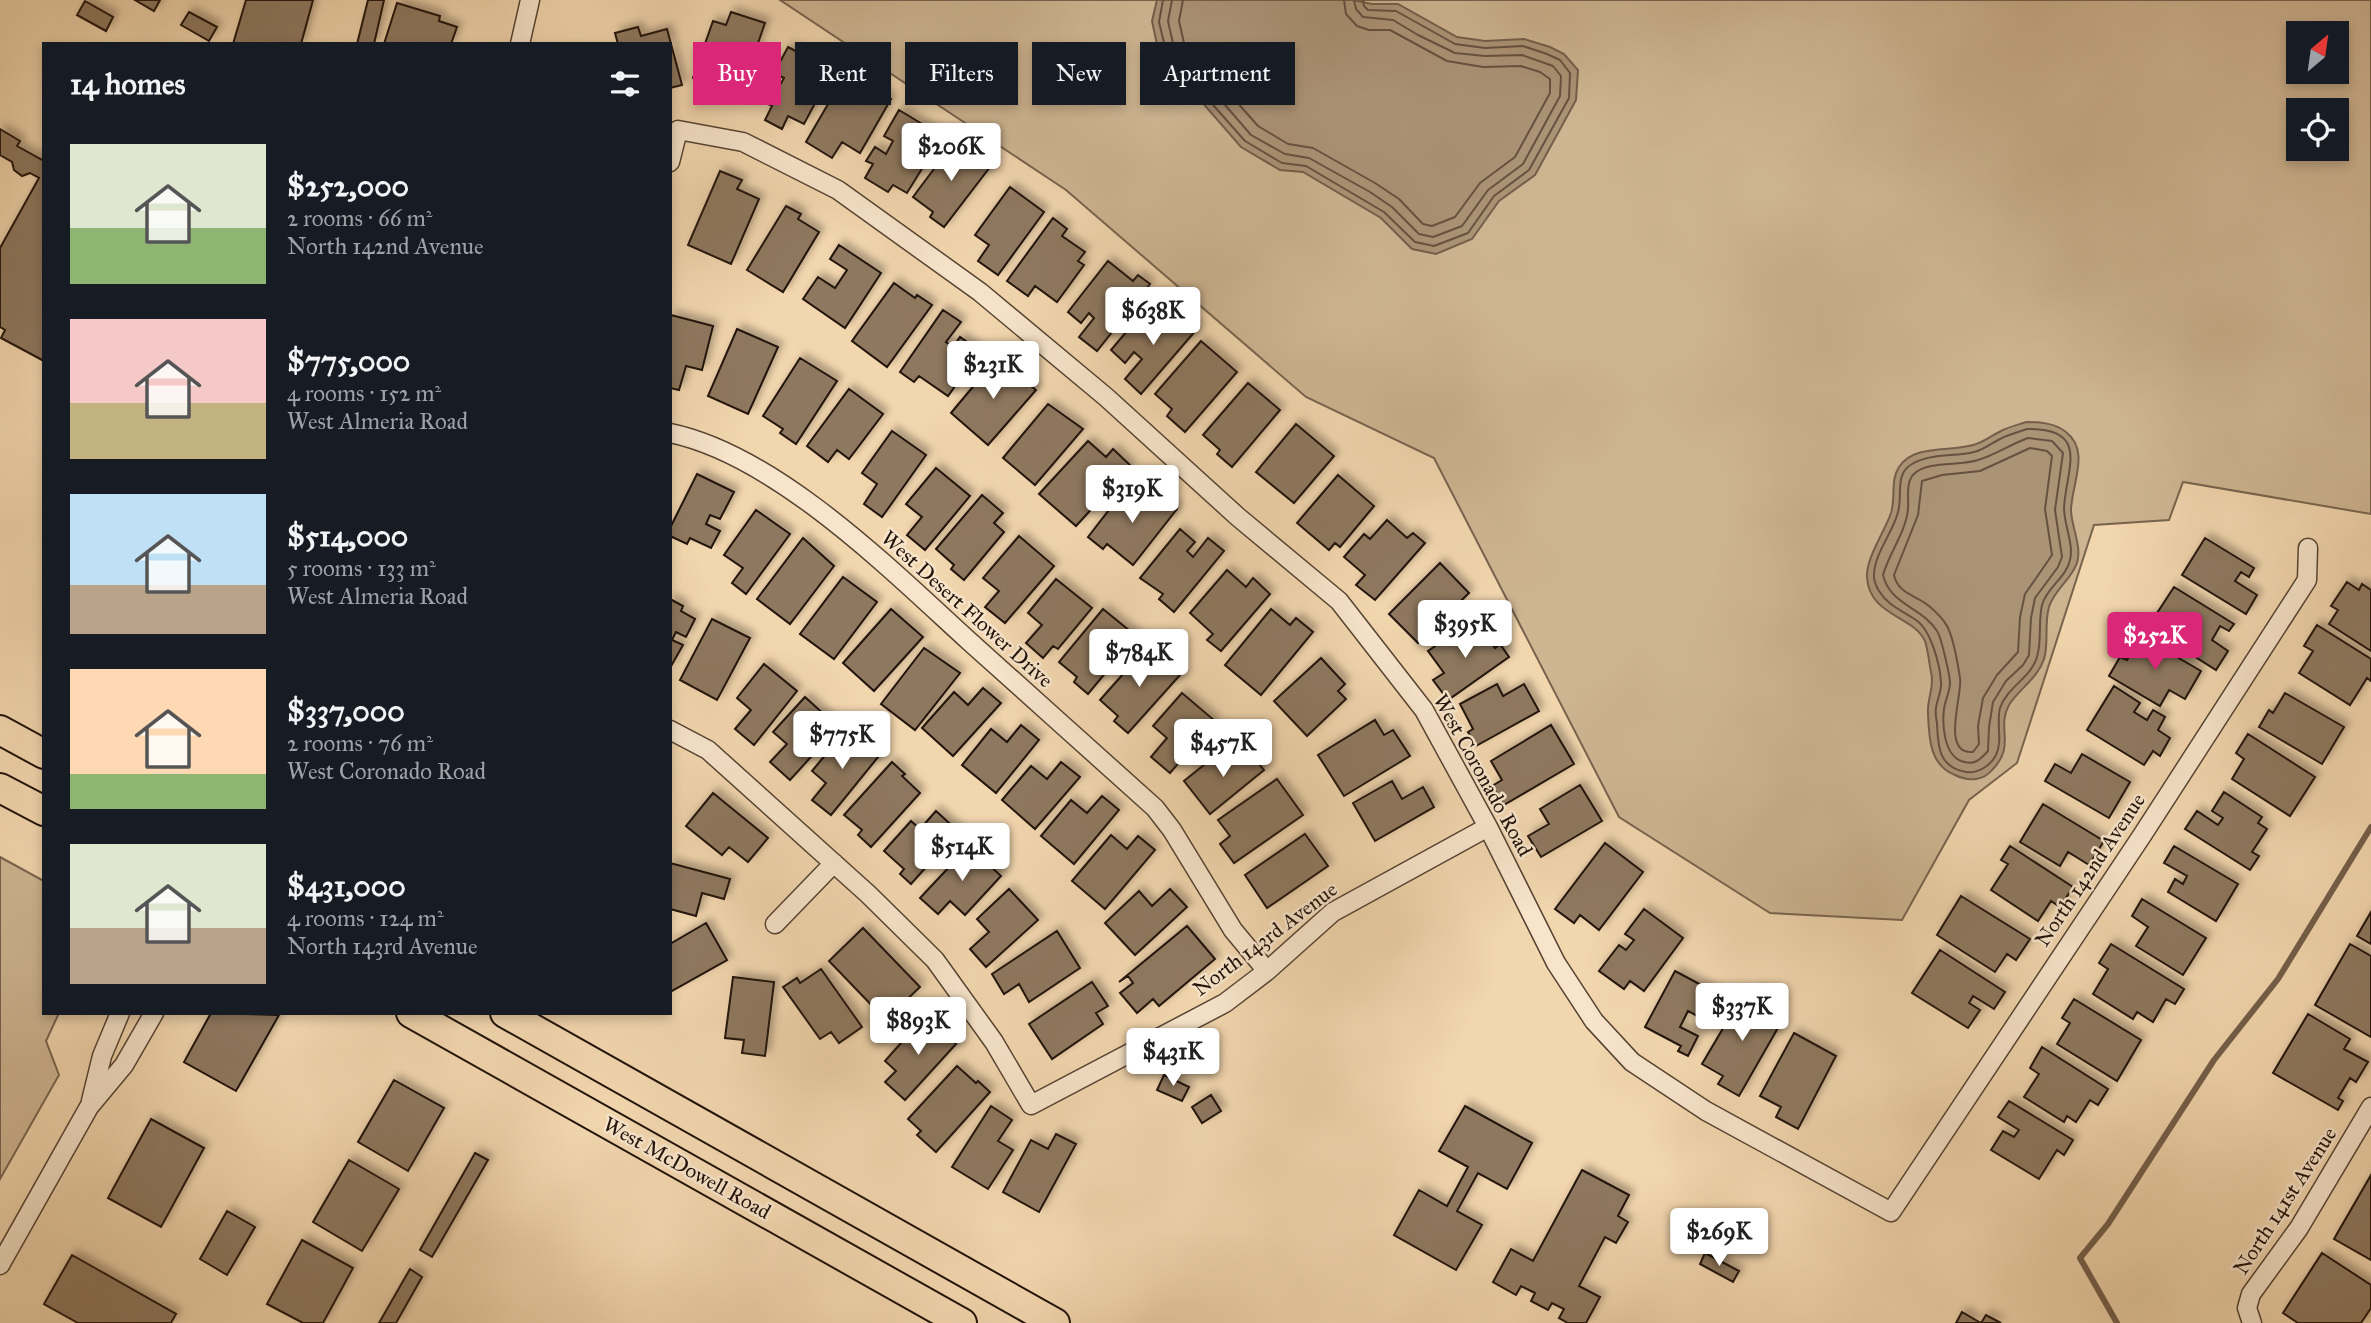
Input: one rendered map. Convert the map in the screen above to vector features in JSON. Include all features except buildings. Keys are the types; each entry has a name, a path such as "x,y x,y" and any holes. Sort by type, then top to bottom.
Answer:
{"main road":[{"path":"0,730 42,753"},
{"path":"0,788 42,810"},
{"name":"West McDowell Road","path":"415,1015 962,1323"},
{"path":"509,1015 1055,1323"}],"street":[{"path":"520,42 530,0"},
{"name":"West Coronado Road","path":"672,154 678,130 743,142 838,190 979,292 1106,397 1238,517 1339,601 1424,710 1488,827 1556,962 1594,1021 1632,1062 1706,1111 1891,1212"},
{"name":"West Desert Flower Drive","path":"672,433 755,466 823,515 903,580 1155,808 1172,830 1233,930 1266,971"},
{"name":"North 142nd Avenue","path":"1891,1212 2143,834 2306,580 2308,548"},
{"path":"672,731 708,750 834,863 775,924"},
{"name":"North 143rd Avenue","path":"834,863 935,960 994,1042 1031,1105 1225,1003 1333,912 1488,827"},
{"path":"89,1107 102,1056 119,1015"},
{"path":"0,1265 89,1107 124,1065 153,1015"},
{"name":"North 141st Avenue","path":"2252,1323 2247,1308 2251,1294 2364,1137 2371,1107"}],"shaded area":[{"path":"780,0 2371,0 2371,514 2183,482 2169,520 2094,525 2017,763 1969,800 1902,920 1770,913 1619,817 1434,458 1306,397 1066,190 938,105 1018,105 1018,42 905,42 905,83 891,74 891,42 843,42"},
{"path":"0,857 42,880 42,1015 58,1015 46,1041 59,1075 0,1179"}],"water":[{"path":"1157,0 1352,0 1372,4 1398,4 1457,37 1485,41 1524,39 1564,54 1578,70 1576,100 1535,175 1499,201 1472,239 1436,254 1412,249 1381,218 1303,172 1280,170 1241,147 1204,105 1295,105 1295,42 1156,42 1152,21"},
{"path":"2026,422 2062,429 2073,440 2077,449 2078,469 2071,511 2078,557 2071,575 2049,607 2045,653 2041,666 2009,705 2004,721 2005,744 2000,760 1986,776 1967,779 1946,770 1932,749 1928,713 1932,677 1925,641 1912,626 1875,600 1870,590 1867,570 1891,513 1896,472 1906,460 1923,452 1977,444"}],"waterway":[{"path":"2117,1323 2080,1258 2108,1224 2214,1060 2278,979 2371,827"}]}
